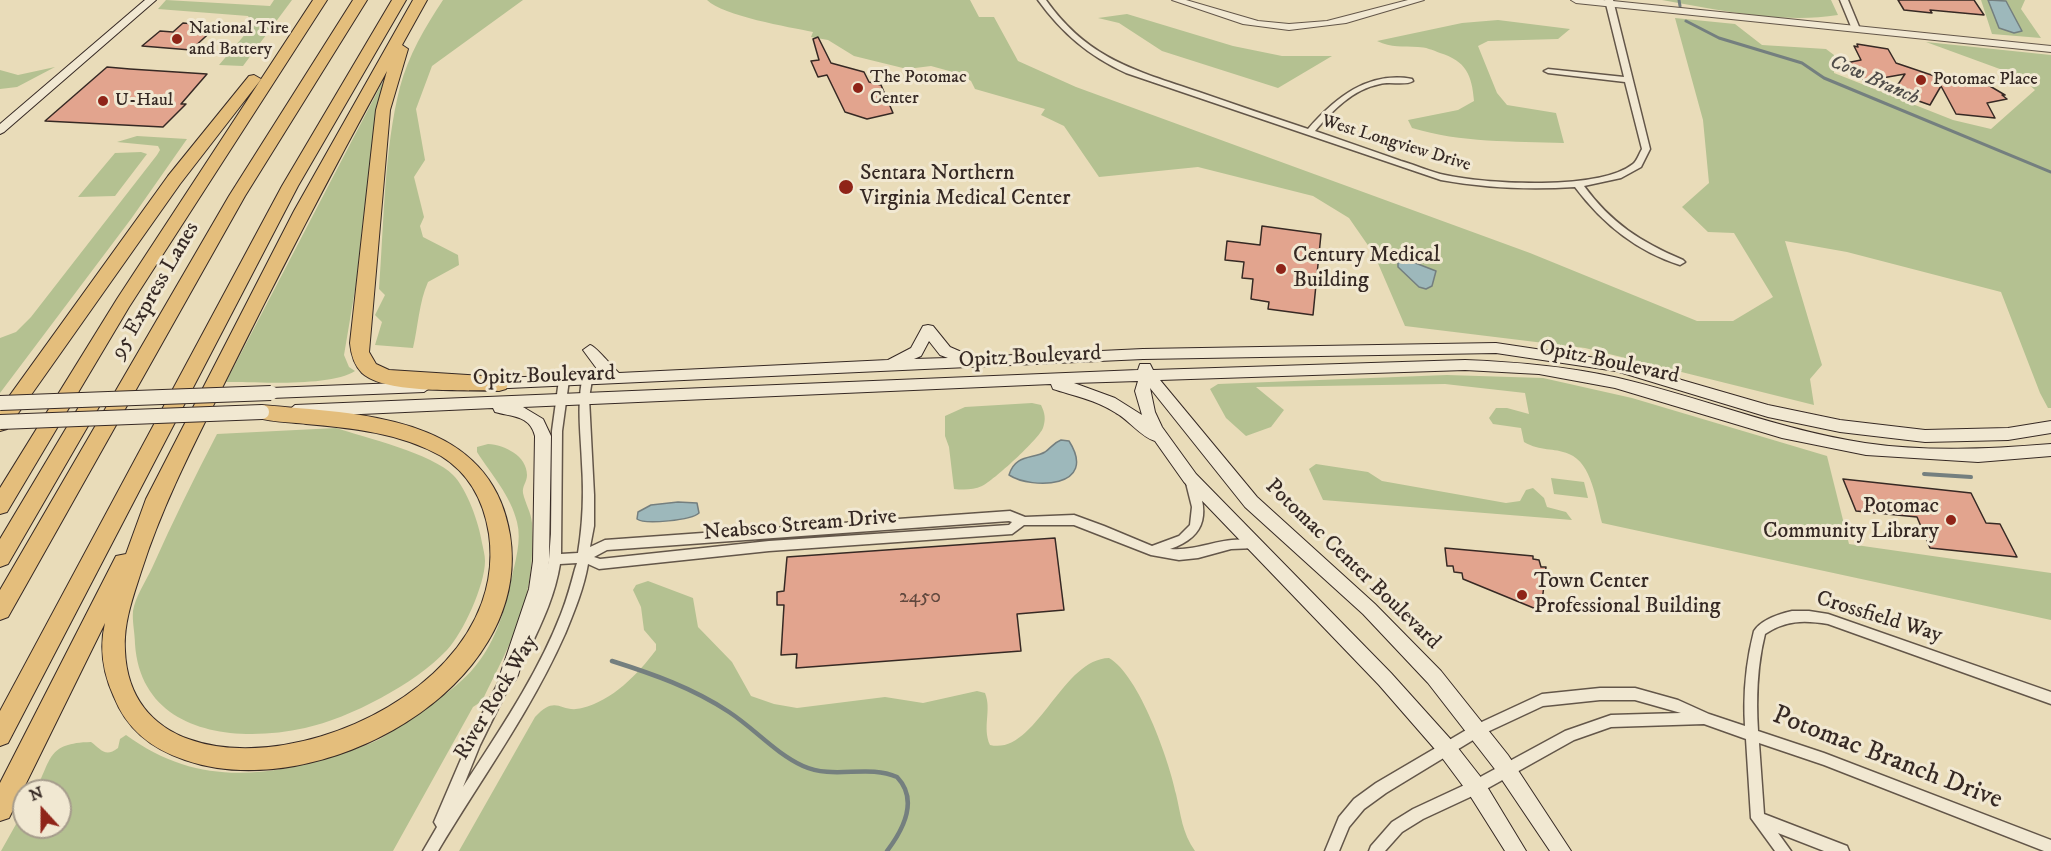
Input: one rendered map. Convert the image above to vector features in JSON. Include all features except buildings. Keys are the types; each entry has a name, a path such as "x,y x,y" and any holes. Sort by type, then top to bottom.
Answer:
{"highway":[{"path":"0,423 174,180 319,0"},
{"path":"0,506 129,293 319,0"},
{"name":"95 Express Lanes","path":"0,610 232,205 360,0"},
{"path":"0,735 290,186 399,0"},
{"path":"422,0 401,49 383,110 359,343 360,356 367,368 383,376 397,379 499,384"},
{"path":"0,809 302,212 422,0"},
{"path":"0,558 93,400"},
{"path":"162,487 129,579 116,623 113,645 114,667 120,686 131,708 154,732 173,744 210,755 250,760 281,759 336,745 371,730 419,699 459,662 474,642 493,606 502,563 502,539 498,517 482,482 457,455 423,436 267,403"}],"main road":[{"path":"0,130 151,0"},
{"path":"883,368 906,359 916,351 928,330 946,351 964,359 989,362"},
{"name":"Opitz Boulevard","path":"0,423 82,419 564,380 883,368 1143,354 1496,348 1616,366 1768,411 1840,426 1914,435 1965,436 2008,434 2051,427"},
{"path":"590,350 602,367 617,379"},
{"path":"1143,354 1147,375 1143,391 1146,406 1166,445 1190,478 1252,545 1385,679 1448,750 1476,788 1516,851"},
{"name":"Opitz Boulevard","path":"0,403 93,400 459,403 1147,375 1502,366 1615,382 1782,432 1866,449 1978,456 2051,450"},
{"name":"Potomac Center Boulevard","path":"1147,375 1162,390 1231,481 1386,625 1478,729 1508,769 1562,851"},
{"path":"1040,381 1090,392 1121,406 1166,445"},
{"path":"459,403 521,412 534,418 542,432 541,561 537,589 509,675"}],"street":[{"name":"West Longview Drive","path":"1042,0 1070,35 1117,66 1441,177 1466,183 1518,186 1577,183 1622,176 1643,159 1646,149 1609,2"},
{"path":"1177,0 1252,23 1294,27 1325,24 1419,0"},
{"path":"1576,0 2051,49"},
{"path":"1844,0 1856,29"},
{"path":"1548,71 1629,80"},
{"path":"1309,132 1335,102 1350,93 1370,84 1395,79 1409,81"},
{"path":"1577,183 1594,207 1616,228 1644,246 1680,262"},
{"name":"River Rock Way","path":"429,851 475,742 525,648 548,596 555,560 555,468 560,399 564,380"},
{"name":"River Rock Way","path":"429,851 541,674 564,624 583,557 588,526 584,398 587,380"},
{"path":"1154,550 1184,540 1197,524 1199,511 1190,478"},
{"name":"Neabsco Stream Drive","path":"555,560 583,557 612,545 1010,516 1020,522 1075,521 1154,550 1179,555 1223,544 1252,545"},
{"name":"Neabsco Stream Drive","path":"583,557 599,564 659,560 769,546 1012,529 1020,522"},
{"name":"Crossfield Way","path":"1750,733 1753,658 1760,630 1777,619 1807,615 1828,619 2051,698"},
{"name":"Potomac Branch Drive","path":"1332,851 1344,822 1359,804 1381,788 1448,750 1478,729 1542,700 1600,694 1635,694 1678,706 1706,719 1824,759 2051,847"},
{"name":"Potomac Branch Drive","path":"1376,851 1397,827 1418,814 1476,788 1570,735 1602,723 1706,719"},
{"path":"1750,733 1758,818 1784,851"},
{"path":"1758,818 1842,851"}],"green space":[{"path":"166,0 270,6 274,0 292,0 243,66 219,65 253,25 248,16 158,9"},
{"path":"443,0 523,0 432,66 416,109 425,160 414,177 424,217 420,226 423,237 458,255 459,265 428,282 413,348 375,345 382,322 375,315 385,295 379,289 385,187 395,111 403,75 412,53"},
{"path":"707,0 970,0 979,17 994,17 1018,61 1076,87 1530,253 1697,321 1733,321 1773,297 1734,233 1708,232 1682,207 1709,183 1703,120 1675,18 1735,24 1762,45 1826,49 1834,55 1834,73 1953,120 1991,129 2035,90 2019,76 1926,42 2051,55 2051,408 2048,408 2040,393 2001,292 1847,252 1785,241 1822,365 1810,379 1814,405 1585,348 1405,326 1374,254 1349,218 1313,196 1198,167 1099,177 1064,126 1041,115 1045,109 975,89 971,81 960,74 931,66 907,69 854,56 828,40 811,37 813,32 741,16 715,6"},
{"path":"1662,0 1831,0 1838,15 1772,17 1727,12"},
{"path":"1981,0 2025,0 2021,9 2041,38 1992,34"},
{"path":"1127,14 1233,46 1282,56 1332,56 1278,88 1162,51 1119,23 1098,18"},
{"path":"1498,20 1570,29 1558,39 1488,41 1478,46 1497,93 1507,105 1556,113 1564,143 1468,139 1412,128 1408,120 1458,110 1474,101 1469,76 1462,65 1449,56 1426,48 1392,46 1377,41 1462,23"},
{"path":"55,67 17,87 0,89 0,70 18,75"},
{"path":"383,81 356,284 344,355 349,367 355,371 344,376 312,382 226,382"},
{"path":"137,136 187,139 131,219 0,393 0,338 16,332 31,317 160,150 158,146 117,142"},
{"path":"141,152 147,154 115,196 78,197 115,153"},
{"path":"1447,375 1543,378 1632,398 1827,456 1849,544 2051,573 2051,620 1602,523 1592,484 1583,465 1577,459 1563,452 1530,445 1524,442 1521,428 1493,424 1489,418 1496,408 1507,408 1529,414 1525,393 1445,384 1256,387 1284,410 1271,427 1246,436 1226,418 1210,389 1218,384"},
{"path":"1032,403 1041,405 1045,419 1040,433 1025,450 988,483 975,488 954,489 949,447 945,436 945,416 965,407"},
{"path":"336,428 398,447 430,460 453,475 463,489 478,526 485,561 477,595 460,632 434,663 400,687 361,708 323,723 277,733 249,734 221,732 195,725 172,713 154,696 141,674 135,644 133,611 138,595 217,434"},
{"path":"488,444 508,449 519,457 526,468 527,477 523,493 532,523 532,550 526,596 513,636 482,701 473,707 393,851 1,851 12,831 12,839 72,839 72,779 40,779 52,755 66,746 91,742 103,751 110,752 118,748 120,739 126,735 174,762 199,769 250,773 275,770 302,765 374,742 456,686 484,655 495,635 506,603 519,537 514,512 477,452 477,447"},
{"path":"1316,464 1368,472 1382,481 1506,503 1520,501 1526,490 1533,488 1544,498 1547,507 1566,512 1572,520 1323,500 1309,469"},
{"path":"1551,478 1584,482 1588,498 1554,494"},
{"path":"648,581 693,598 698,627 732,662 751,696 774,704 797,708 885,697 923,703 977,691 985,693 987,699 987,732 990,745 1006,744 1021,736 1077,674 1092,662 1109,658 1120,667 1131,682 1151,720 1167,761 1185,831 1195,851 459,851 535,717 549,706 575,709 604,699 633,677 656,650 656,644 644,630 641,607 633,590 636,585"}],"water":[{"path":"1988,0 2006,1 2022,31 2014,33 1999,28"},
{"path":"1405,259 1436,271 1432,286 1426,289 1419,287 1398,267 1398,263"},
{"path":"1061,440 1069,441 1076,457 1076,468 1069,476 1059,481 1032,483 1009,475 1020,460 1045,452"},
{"path":"678,502 697,503 699,513 695,516 668,521 649,522 637,519 638,512 651,505"}],"waterway":[{"name":"Cow Branch","path":"1679,0 1680,6"},
{"name":"Cow Branch","path":"1686,21 1719,38 1802,63 1824,78 2051,172"},
{"path":"1924,474 1971,477"},
{"path":"612,661 658,677 701,696 729,712 783,754 803,766 827,772 874,772 897,777 904,786 908,805 903,824 887,851"}],"place":[{"name":"National Tire and Battery","path":"177,39"},
{"name":"Potomac Place","path":"1921,80"},
{"name":"The Potomac Center","path":"858,88"},
{"name":"U-Haul","path":"103,101"},
{"name":"Sentara Northern Virginia Medical Center","path":"846,187"},
{"name":"Century Medical Building","path":"1281,269"},
{"name":"Potomac Community Library","path":"1951,520"},
{"name":"Town Center Professional Building","path":"1522,595"}]}
